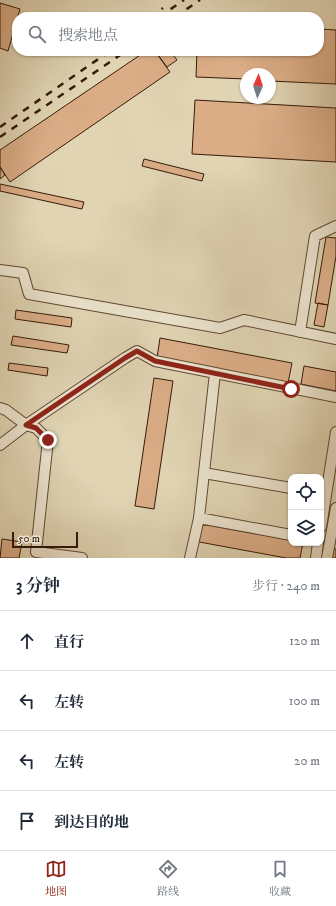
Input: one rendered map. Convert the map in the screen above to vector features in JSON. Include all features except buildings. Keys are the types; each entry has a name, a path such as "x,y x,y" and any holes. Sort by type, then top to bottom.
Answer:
{"street":[{"path":"300,332 315,236 336,226"},
{"path":"0,270 23,273 29,294 220,328 244,320 336,339"},
{"path":"0,445 26,425 137,351 155,361 336,397"},
{"path":"190,558 199,518 215,373"},
{"path":"0,408 6,410 26,425 36,428 48,440 36,552 82,558"},
{"path":"324,513 336,432"},
{"path":"204,473 288,487"},
{"path":"327,558 336,508"},
{"path":"199,518 288,534"},
{"path":"316,558 318,546"}],"railway":[{"path":"166,12 184,0"},
{"path":"182,12 200,0"},
{"path":"157,12 163,8"},
{"path":"0,127 103,56"},
{"path":"0,137 119,56"}],"route":[{"path":"48,440 36,428 26,425 137,351 155,361 291,389"}]}
